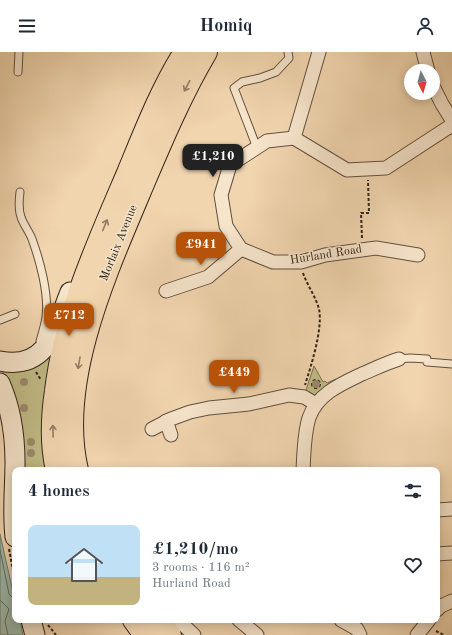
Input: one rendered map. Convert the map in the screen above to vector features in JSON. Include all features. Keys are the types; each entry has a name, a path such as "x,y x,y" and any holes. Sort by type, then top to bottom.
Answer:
{"highway":[{"name":"Morlaix Avenue","path":"57,467 53,445 53,408 57,377 74,307 96,248 150,120 167,83 184,52"},
{"name":"Morlaix Avenue","path":"76,467 73,446 72,412 82,351 92,315 122,233 168,125 206,52"},
{"path":"136,623 145,635"},
{"path":"160,623 170,635"}],"street":[{"path":"294,138 319,52"},
{"path":"423,52 426,64"},
{"path":"440,100 452,120"},
{"path":"166,291 208,277 241,249 226,226 221,195 230,165 267,141 294,138 347,170 386,168 452,125"},
{"path":"0,361 15,362 34,356 44,350 51,339 70,292 96,248"},
{"name":"Hurland Road","path":"241,249 273,262 301,262 325,255 376,248 418,255"},
{"path":"303,467 307,425 316,404 328,392 338,386 399,359"},
{"path":"0,383 12,423 15,449 15,467"},
{"path":"152,429 180,415 205,408 249,404 289,395 302,396 316,404"},
{"path":"166,421 171,435"},
{"path":"440,510 452,509"},
{"path":"440,554 452,553"},
{"path":"440,608 445,604 452,602"},
{"path":"32,623 35,635"},
{"path":"181,623 194,635"},
{"path":"242,623 257,635"},
{"path":"346,623 357,629 360,635"}],"lane":[{"path":"18,72 19,52"},
{"path":"257,148 234,88 242,82 260,78 276,72 289,58 288,52"},
{"path":"20,192 20,217 29,233 35,249 41,272 46,306 46,317 42,334 34,356"},
{"path":"0,320 15,314"},
{"path":"399,359 421,358 427,359 427,362 452,364"}],"path":[{"path":"362,250 361,213 368,212 368,169"},
{"path":"301,262 303,274 320,315 315,355 302,396"},
{"path":"315,380 318,381 320,385 316,388 312,386 313,381 315,380"},
{"path":"47,623 56,635"}],"shaded area":[{"path":"52,352 50,467 21,467 11,395 3,371"},
{"path":"314,366 323,382 325,381 327,383 336,379 337,381 317,395 313,396 305,393"}],"water":[{"path":"0,534 12,588 12,623 21,623 23,635 0,635"}]}
